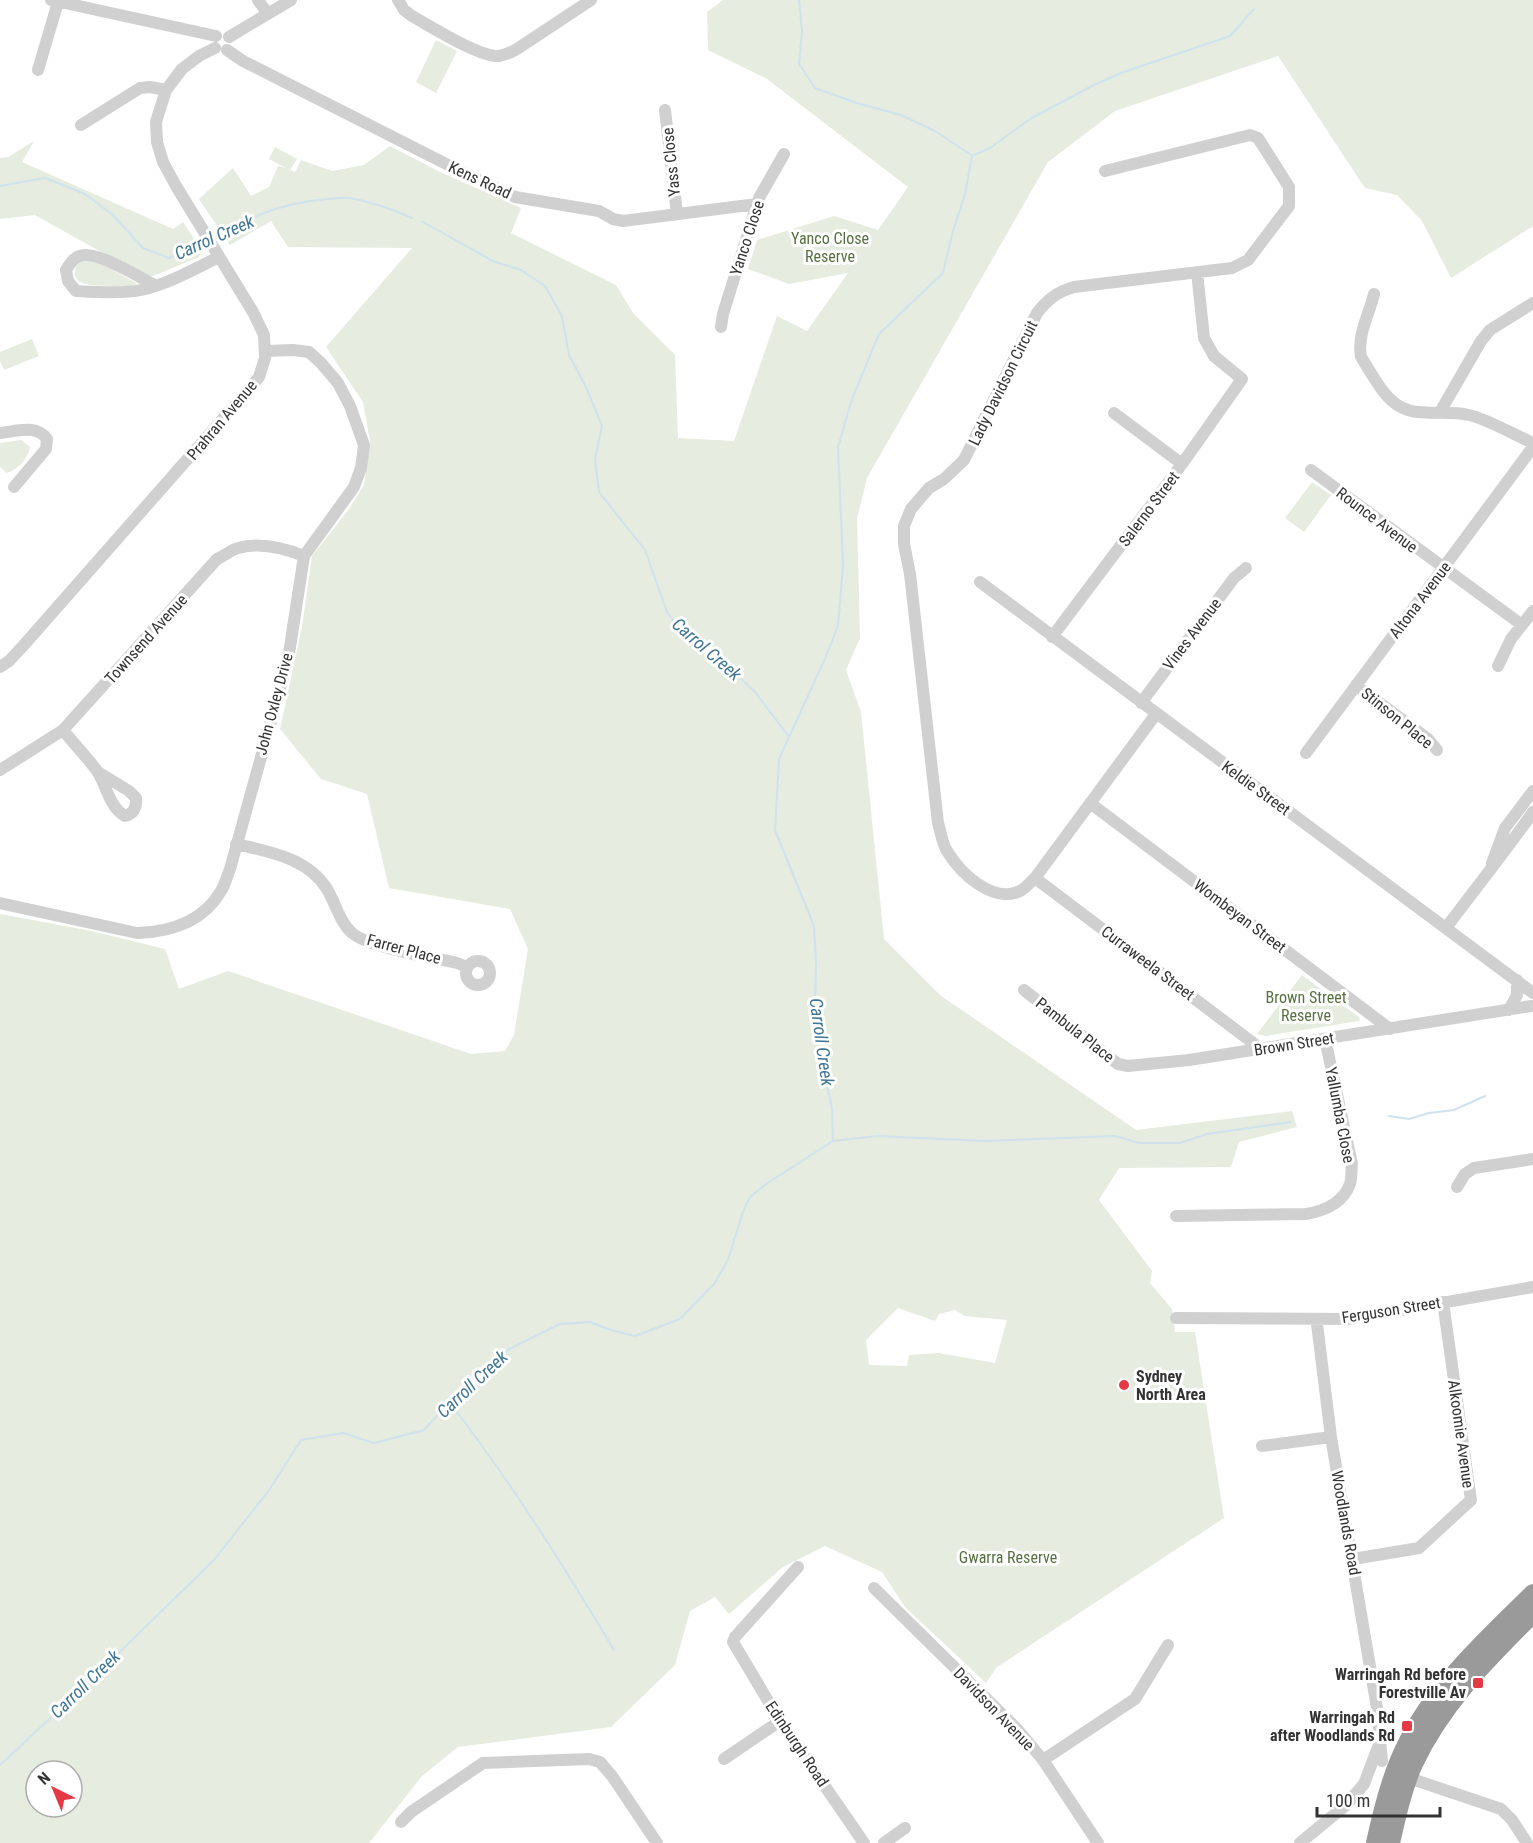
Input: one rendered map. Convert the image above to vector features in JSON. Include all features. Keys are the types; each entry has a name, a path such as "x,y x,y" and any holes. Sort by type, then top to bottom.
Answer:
{"highway":[{"path":"1375,1843 1385,1767 1415,1729 1440,1691 1478,1647 1533,1593"},
{"path":"1385,1767 1432,1730 1464,1685 1533,1614"},
{"path":"1385,1767 1391,1843"}],"street":[{"path":"258,0 268,14"},
{"path":"266,351 264,335 253,312 163,162 157,142 156,122 166,90 182,69 199,56 291,0"},
{"path":"398,0 404,10 412,16 477,51 496,56 518,49 591,0"},
{"path":"38,70 55,1"},
{"name":"Kens Road","path":"55,1 222,43 243,61 470,176 515,196 599,211 613,219 623,221 757,204"},
{"path":"81,125 141,88 166,90"},
{"name":"Yass Close","path":"665,110 676,214"},
{"name":"Lady Davidson Circuit","path":"1105,171 1250,135 1258,138 1289,187 1288,206 1248,260 1232,268 1074,287 1048,299 1037,313 964,460 919,498 910,509 904,526 904,544 910,574 938,823 945,848 958,867 993,892 1006,894 1022,891 1035,878 1156,714"},
{"name":"Yanco Close","path":"721,327 757,204 784,154"},
{"path":"154,285 94,255 80,255 71,262 66,270 68,281 76,291 140,290 154,285 219,257"},
{"name":"Salerno Street","path":"1052,638 1182,464 1242,379 1214,356 1204,338 1197,272"},
{"path":"1374,294 1361,337 1361,357 1389,400 1402,409 1418,412 1471,415 1533,445"},
{"path":"1440,412 1481,341 1490,330 1533,303"},
{"name":"John Oxley Drive","path":"0,903 137,933 168,930 191,920 208,907 221,891 288,660 304,556 354,487 361,468 364,445 350,406 338,383 321,363 309,352 266,351"},
{"name":"Prahran Avenue","path":"0,667 23,646 259,377 266,351"},
{"path":"1114,413 1182,464"},
{"path":"0,433 34,429 42,432 47,439 46,449 14,487"},
{"name":"Altona Avenue","path":"1306,753 1533,445"},
{"name":"Rounce Avenue","path":"1311,470 1522,625"},
{"name":"Townsend Avenue","path":"0,770 63,730 217,559 238,548 266,546 287,549 304,556"},
{"name":"Vines Avenue","path":"1141,703 1234,578 1246,568"},
{"name":"Keldie Street","path":"980,582 1052,638 1533,993"},
{"path":"1498,666 1511,639 1533,611"},
{"name":"Stinson Place","path":"1356,686 1428,739 1437,750"},
{"path":"63,730 98,772"},
{"path":"1490,869 1505,828 1533,791"},
{"name":"Wombeyan Street","path":"1090,803 1390,1029"},
{"path":"1446,928 1504,854 1533,812"},
{"name":"Farrer Place","path":"236,844 279,854 307,867 327,888 342,921 351,932 365,941 457,963 467,968"},
{"name":"Curraweela Street","path":"1035,878 1261,1049"},
{"path":"1509,1010 1517,995 1518,980"},
{"name":"Pambula Place","path":"1024,990 1119,1064 1128,1066"},
{"name":"Brown Street","path":"1128,1066 1189,1060 1532,1005"},
{"name":"Yallumba Close","path":"1176,1216 1306,1214 1324,1211 1341,1198 1350,1184 1352,1164 1324,1039"},
{"path":"1457,1186 1465,1174 1474,1168 1533,1159"},
{"name":"Ferguson Street","path":"1176,1318 1349,1319 1533,1287"},
{"name":"Alkoomie Avenue","path":"1353,1559 1419,1548 1471,1500 1443,1302"},
{"name":"Woodlands Road","path":"1319,1319 1317,1324 1331,1437 1377,1708 1379,1732 1374,1732 1385,1767 1369,1775"},
{"path":"1262,1446 1331,1437"},
{"name":"Edinburgh Road","path":"798,1567 733,1642 780,1722 864,1843"},
{"name":"Davidson Avenue","path":"874,1588 1018,1730 1042,1760 1098,1843"},
{"path":"1042,1760 1135,1698 1168,1645"},
{"path":"724,1759 780,1722"},
{"path":"400,1822 483,1763 589,1759 600,1762 612,1776 657,1843"},
{"path":"1300,1843 1346,1805 1369,1775 1382,1772 1385,1767"},
{"path":"1358,1789 1359,1779 1385,1767 1501,1809 1512,1820 1527,1843"},
{"path":"884,1843 905,1828"}],"green space":[{"path":"723,0 1533,0 1533,226 1451,278 1422,221 1397,195 1365,188 1278,56 1115,111 1048,162 867,478 857,519 860,638 846,670 861,712 884,939 940,995 1136,1130 1292,1111 1297,1127 1239,1142 1231,1167 1119,1168 1099,1200 1152,1271 1150,1283 1172,1309 1175,1332 1195,1332 1224,1518 997,1667 986,1683 905,1607 882,1572 825,1546 783,1567 729,1614 715,1597 690,1611 675,1665 611,1727 458,1747 422,1776 369,1843 0,1843 0,914 91,931 165,949 179,989 228,971 471,1054 505,1051 514,1035 528,949 510,909 389,888 367,794 321,779 280,729 302,627 312,556 349,509 364,485 370,441 363,402 326,347 412,248 288,247 271,221 230,245 199,199 233,168 251,196 269,187 278,166 286,168 269,159 275,147 297,159 290,170 295,172 301,160 332,171 364,165 390,146 440,172 521,208 511,233 616,285 633,313 675,355 678,438 734,441 777,316 807,331 848,273 789,284 748,269 757,240 834,216 878,230 908,187 767,79 708,50 707,12","holes":["898,1308 935,1321 939,1314 955,1310 965,1316 1007,1320 995,1363 939,1353 909,1355 907,1366 869,1365 866,1340"]},
{"path":"436,40 457,51 436,93 416,82"},
{"path":"34,141 22,162 173,229 183,222 202,251 199,257 153,276 144,276 35,215 0,219 0,158 8,157"},
{"path":"92,258 136,283 135,285 82,283 75,276 75,269 79,261"},
{"path":"32,339 39,356 4,370 0,361 0,352"},
{"path":"21,440 30,447 27,456 15,469 7,473 0,467 0,443"},
{"path":"1312,482 1331,495 1304,532 1285,518"},
{"name":"Brown Street Reserve","path":"1302,975 1360,1018 1359,1021 1266,1036 1257,1034"}],"waterway":[{"path":"799,0 802,31 799,64 815,88 901,115 935,131 971,155"},
{"name":"Carroll Creek","path":"0,1765 214,1560 270,1489 301,1440 343,1433 374,1443 424,1430 461,1389 509,1349 560,1324 590,1322 635,1336 680,1319 714,1284 728,1260 750,1197 766,1184 833,1141 832,1108 822,1063 815,1007 814,926 775,830 779,759 838,626 843,566 838,447 852,399 879,334 943,273 965,194 972,156 990,148 1030,119 1092,86 1121,73 1230,36 1254,9"},
{"name":"Carrol Creek","path":"0,186 45,178 85,194 113,215 143,248 169,258 206,242"},
{"name":"Carrol Creek","path":"214,238 268,211 297,203 327,199 358,200 382,206 412,218"},
{"name":"Carrol Creek","path":"423,222 493,261 521,270 545,286 562,316 569,355 587,389 602,426 595,459 599,492 645,550 667,612 682,632 721,660 755,692 789,737"},
{"path":"1389,1116 1409,1119 1429,1113 1454,1110 1485,1096"},
{"path":"833,1141 877,1136 984,1141 1115,1136 1139,1143 1180,1143 1207,1134 1291,1122"},
{"path":"450,1403 536,1524 614,1650"}],"place":[{"name":"Sydney North Area","path":"1124,1385"},
{"name":"Warringah Rd before Forestville Av","path":"1478,1683"},
{"name":"Warringah Rd after Woodlands Rd","path":"1407,1726"}],"park label":[{"name":"Yanco Close Reserve","path":"830,247"},
{"name":"Gwarra Reserve","path":"1008,1557"}]}
